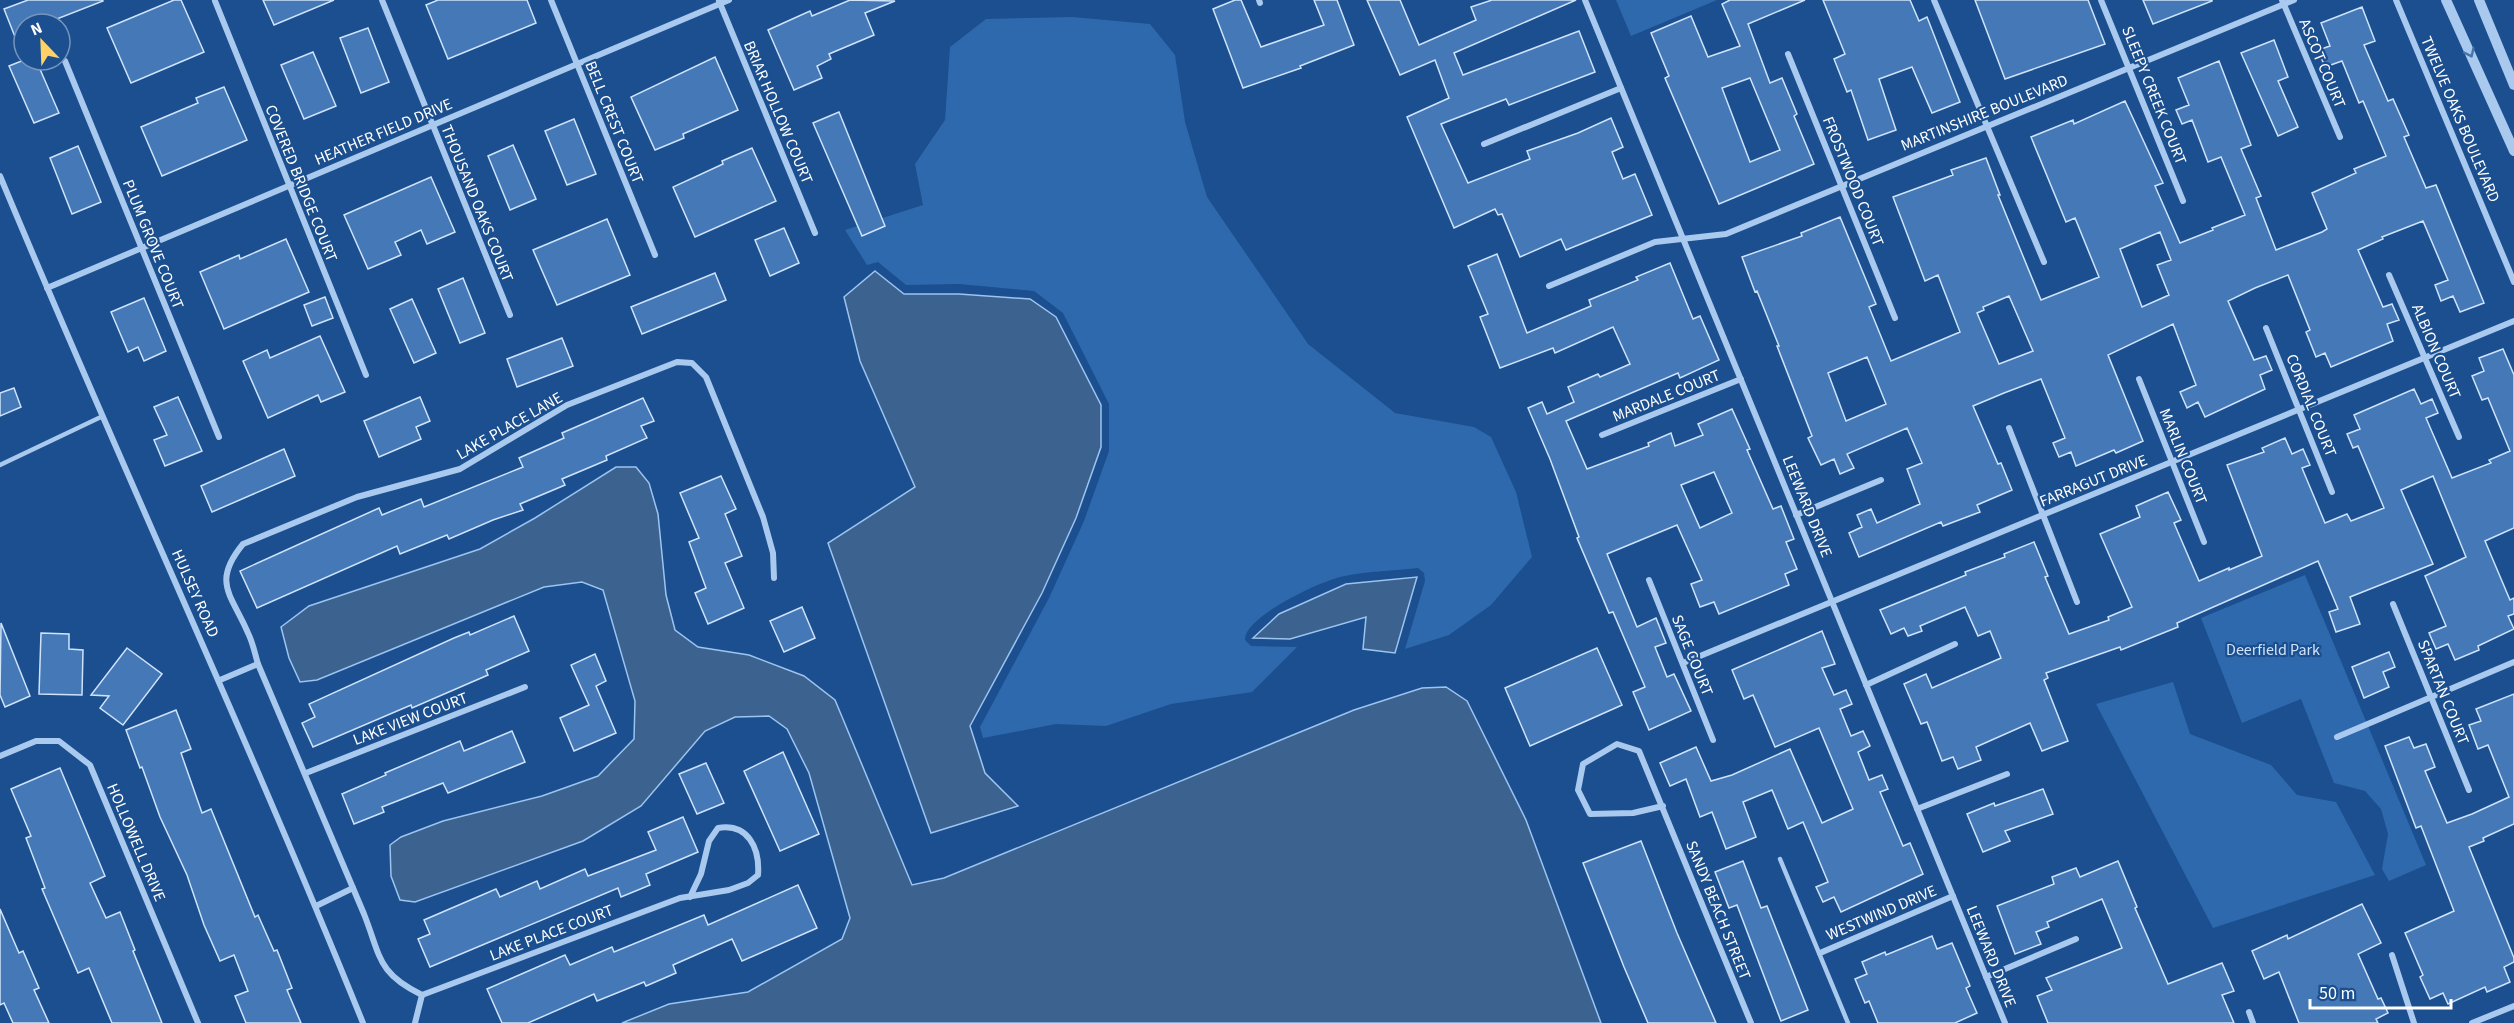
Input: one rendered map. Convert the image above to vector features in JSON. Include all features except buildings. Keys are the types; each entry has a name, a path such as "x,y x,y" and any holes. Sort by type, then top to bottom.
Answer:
{"street":[{"name":"THOUSAND OAKS COURT","path":"382,0 510,315"},
{"name":"BELL CREST COURT","path":"551,0 655,255"},
{"name":"HEATHER FIELD DRIVE","path":"46,288 719,2 729,0"},
{"name":"LEEWARD DRIVE","path":"1585,0 2005,1023"},
{"path":"1934,0 2044,262"},
{"name":"SLEEPY CREEK COURT","path":"2101,0 2183,201"},
{"name":"MARTINSHIRE BOULEVARD","path":"1549,285 1655,242 1726,234 2283,2 2294,0"},
{"name":"TWELVE OAKS BOULEVARD","path":"2396,0 2514,282"},
{"path":"2446,0 2514,151"},
{"path":"2479,0 2514,85"},
{"name":"COVERED BRIDGE COURT","path":"215,1 366,375"},
{"name":"BRIAR HOLLOW COURT","path":"719,2 815,233"},
{"name":"ASCOT COURT","path":"2283,2 2340,137"},
{"name":"FROSTWOOD COURT","path":"1788,54 1895,318"},
{"name":"PLUM GROVE COURT","path":"69,72 219,436"},
{"path":"1484,144 1621,88"},
{"name":"HULSEY ROAD","path":"0,176 46,288 220,680 363,1023"},
{"name":"ALBION COURT","path":"2390,275 2459,438"},
{"name":"FARRAGUT DRIVE","path":"1683,663 2514,321"},
{"name":"CORDIAL COURT","path":"2266,328 2332,492"},
{"name":"LAKE PLACE LANE","path":"422,995 393,979 378,956 353,888 315,802 306,773 258,664 248,633 228,591 226,570 231,558 243,543 357,497 460,469 567,405 678,362 692,363 706,377 763,517 773,553 774,578"},
{"name":"MARDALE COURT","path":"1602,435 1740,379"},
{"name":"MARLIN COURT","path":"2139,379 2204,542"},
{"path":"2009,428 2078,602"},
{"path":"1796,515 1881,480"},
{"name":"SAGE COURT","path":"1649,580 1713,740"},
{"name":"SPARTAN COURT","path":"2393,604 2469,790"},
{"path":"1866,685 1955,644"},
{"path":"2337,737 2514,662"},
{"path":"220,680 258,664"},
{"name":"LAKE VIEW COURT","path":"306,773 525,687"},
{"name":"HOLLOWELL DRIVE","path":"0,756 36,741 59,741 90,765 198,1023"},
{"name":"SANDY BEACH STREET","path":"1663,806 1633,813 1590,814 1578,790 1583,764 1617,744 1640,751 1663,806 1751,1023"},
{"path":"1917,809 2007,774"},
{"name":"LAKE PLACE COURT","path":"422,995 680,898 690,897 729,890 748,883 758,875 759,863 749,837 741,830 731,826 718,828 709,841 701,874 690,897"},
{"path":"316,906 353,888"},
{"name":"WESTWIND DRIVE","path":"1820,953 1953,896"},
{"path":"1986,977 2076,939"},
{"path":"2392,954 2414,1023"},
{"path":"415,1023 422,995"},
{"path":"2472,1023 2514,1006"},
{"path":"2249,1012 2253,1023"}],"lane":[{"path":"0,465 103,416"},
{"path":"1780,858 1848,1023"}],"green space":[{"path":"1616,0 1717,0 1631,36"},
{"path":"1072,17 1150,24 1175,55 1185,122 1207,197 1308,344 1395,413 1474,427 1491,437 1516,492 1532,557 1491,605 1449,635 1405,649 1425,581 1424,573 1418,568 1345,576 1320,584 1286,600 1270,610 1248,631 1245,640 1251,646 1297,647 1252,692 1171,704 1106,726 1056,724 983,738 980,727 1049,598 1084,521 1109,451 1109,404 1063,313 1034,291 959,284 906,285 878,262 867,265 845,230 923,205 915,164 945,120 950,47 986,19"},
{"name":"Deerfield Park","path":"2305,575 2426,865 2389,881 2382,869 2388,834 2381,809 2365,791 2334,783 2301,699 2242,723 2201,618"},
{"path":"2173,682 2190,734 2271,765 2297,795 2336,802 2375,875 2213,928 2096,704"}],"shaded area":[{"path":"875,271 904,294 959,294 1030,299 1056,317 1101,405 1101,447 1076,518 1042,593 970,726 985,773 1018,806 931,833 828,543 915,487 860,361 844,297"},
{"path":"616,467 636,467 649,483 658,514 666,595 675,630 698,647 749,655 804,676 835,700 912,885 944,878 1354,710 1422,688 1446,687 1467,701 1526,820 1601,1023 622,1023 669,1004 748,992 842,939 850,918 809,773 787,729 769,716 735,717 705,731 641,806 583,841 415,902 400,900 391,876 390,845 401,837 443,821 542,796 598,776 634,739 635,701 603,590 582,582 544,587 317,680 300,682 289,658 281,627 309,606 480,549 535,518"},
{"path":"1417,577 1395,653 1363,649 1366,617 1290,639 1253,638 1279,614 1346,584"}]}
